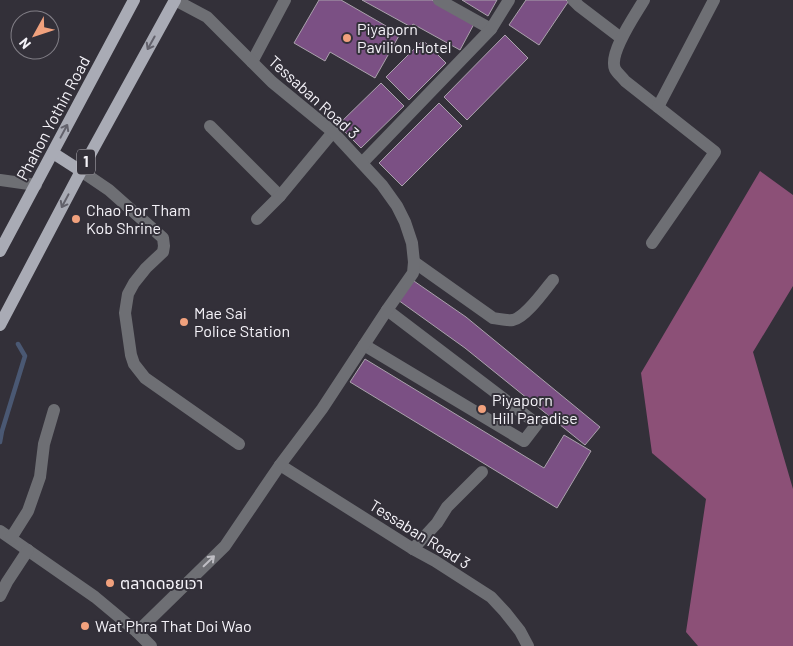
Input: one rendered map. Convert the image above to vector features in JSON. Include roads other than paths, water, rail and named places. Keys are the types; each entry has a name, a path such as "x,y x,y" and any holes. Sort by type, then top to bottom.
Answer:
{"main road":[{"name":"Phahon Yothin Road","path":"0,251 134,0"},
{"name":"1","path":"0,325 81,171 175,0"},
{"path":"53,153 81,171"}],"street":[{"name":"Tessaban Road 3","path":"175,0 207,17 272,82 333,132 362,163 382,185 397,206 412,243 414,262"},
{"path":"252,62 285,0"},
{"path":"439,0 491,29"},
{"path":"362,163 491,29 509,0"},
{"path":"573,0 621,38"},
{"path":"644,0 621,38 614,57 615,68 626,81 715,152 652,243"},
{"path":"658,107 714,0"},
{"path":"210,126 280,196"},
{"path":"257,219 280,196 333,132"},
{"path":"81,171 109,190 163,238 164,246 162,252 146,268 128,294 125,313 134,364 140,373 154,385 239,444"},
{"path":"0,180 36,185"},
{"path":"414,262 493,318 504,321 518,318 526,312 553,280"},
{"path":"137,632 225,546 280,465 322,409 413,273 414,262"},
{"path":"364,345 524,441 537,424 387,310"},
{"path":"54,410 44,444 40,477 28,511 5,535 95,597 151,646"},
{"name":"Tessaban Road 3","path":"280,465 491,597 520,631 528,646"},
{"path":"413,549 436,523 447,506 482,472"},
{"path":"0,596 28,550"}],"waterway":[{"path":"0,442 25,356 18,344"}],"place":[{"name":"Piyaporn Pavilion Hotel","path":"347,38"},
{"name":"Chao Por Tham Kob Shrine","path":"76,219"},
{"name":"Mae Sai Police Station","path":"184,322"},
{"name":"Piyaporn Hill Paradise","path":"482,409"},
{"name":"ตลาดดอยเวา","path":"110,583"},
{"name":"Wat Phra That Doi Wao","path":"85,626"}]}
